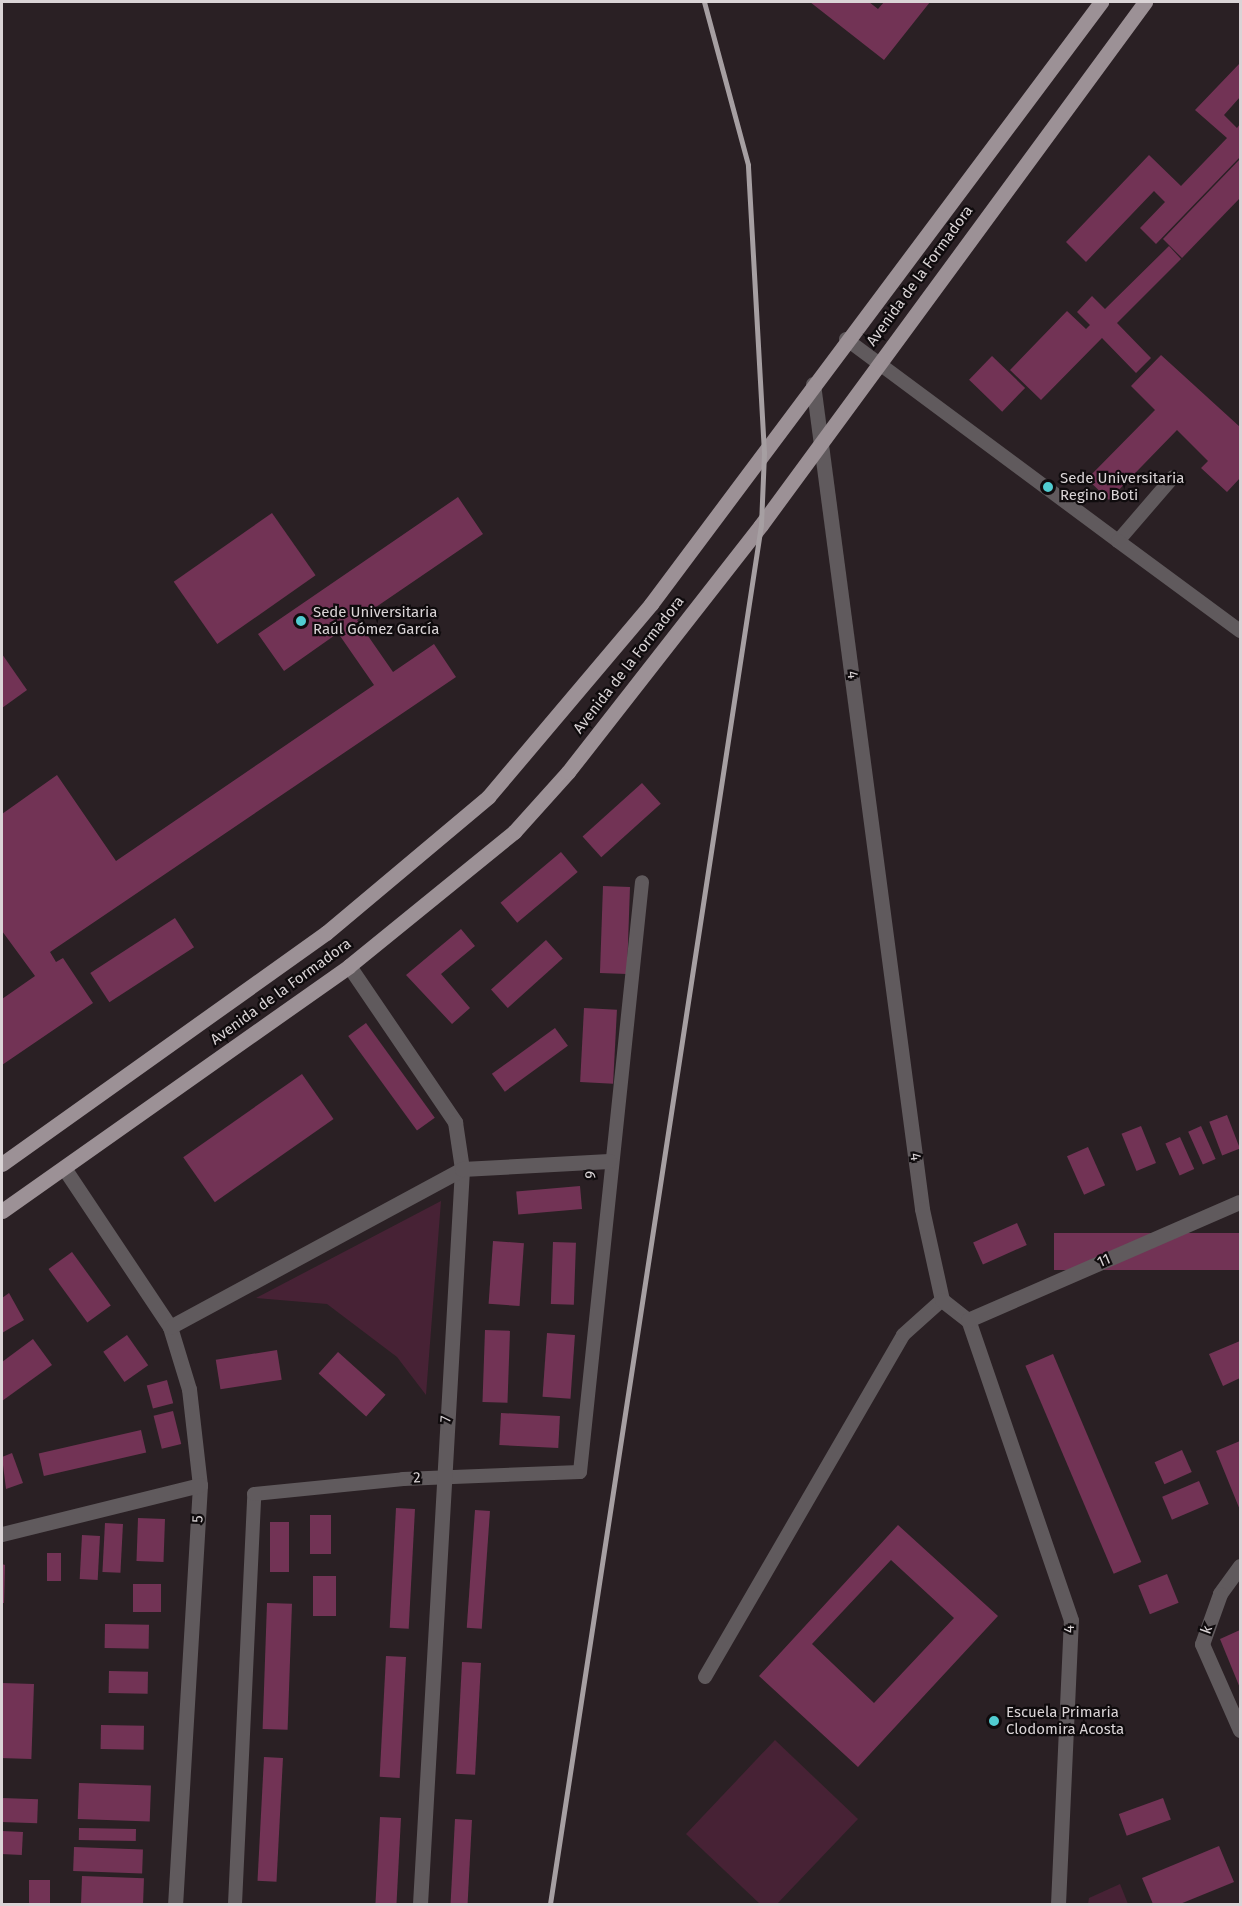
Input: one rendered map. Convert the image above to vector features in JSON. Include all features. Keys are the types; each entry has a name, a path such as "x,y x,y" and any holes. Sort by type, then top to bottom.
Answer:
{"main road":[{"name":"Avenida de la Formadora","path":"2,1164 326,933 488,797 651,604 846,339 1101,2"},
{"name":"Avenida de la Formadora","path":"2,1211 349,966 514,831 568,772 822,440 1145,2"}],"street":[{"name":"4","path":"813,384 922,1209 942,1300"},
{"name":"7","path":"349,966 455,1122 462,1169 442,1477 420,1905"},
{"path":"170,1327 462,1169 609,1161"},
{"name":"5","path":"64,1168 170,1327 189,1389 200,1485 175,1905"},
{"name":"11","path":"968,1320 1240,1202"},
{"path":"942,1300 968,1320"},
{"name":"4","path":"968,1320 1071,1620 1058,1905"},
{"path":"2,1534 200,1485"},
{"name":"k","path":"1240,1566 1220,1594 1202,1644 1240,1730"}],"lane":[{"path":"846,339 876,366 1240,631"},
{"path":"1119,541 1173,477"},
{"name":"9","path":"580,1472 609,1161 624,1077 642,882"},
{"path":"705,1677 903,1335 942,1300"},
{"name":"2","path":"234,1905 254,1494 442,1477 580,1472"}],"shaded area":[{"path":"441,1201 426,1395 397,1357 327,1304 256,1298"},
{"path":"775,1740 858,1819 777,1904 760,1904 686,1834"},
{"path":"1120,1884 1128,1904 1088,1904 1089,1898"}],"building":[{"path":"810,2 869,2 878,9 884,2 930,2 884,60"},
{"path":"1240,63 1240,97 1224,115 1237,128 1240,124 1240,157 1156,244 1140,228 1165,202 1154,191 1086,262 1066,242 1149,155 1181,186 1227,138 1195,110"},
{"path":"1240,159 1240,198 1182,258 1163,239"},
{"path":"1169,246 1181,259 1117,323 1151,358 1136,373 1102,338 1041,400 1010,370 1067,311 1086,329 1090,325 1077,312 1092,296 1105,309"},
{"path":"1161,355 1240,427 1240,478 1227,492 1201,468 1208,461 1177,430 1109,500 1087,479 1155,410 1131,386"},
{"path":"992,356 1025,388 1002,412 969,380"},
{"path":"458,497 483,534 357,620 393,672 434,644 456,677 50,952 56,962 63,958 93,1003 2,1065 2,999 35,976 2,931 2,814 57,775 116,861 374,685 338,633 284,671 258,634"},
{"path":"272,513 316,575 217,644 174,582"},
{"path":"2,654 27,690 2,708"},
{"path":"642,783 661,804 601,857 583,837"},
{"path":"561,852 578,872 517,923 500,903"},
{"path":"603,886 630,887 627,974 600,973"},
{"path":"175,918 194,947 109,1002 90,973"},
{"path":"461,929 475,946 441,974 470,1008 452,1024 406,975"},
{"path":"546,940 563,959 508,1008 491,990"},
{"path":"584,1008 617,1010 613,1084 580,1082"},
{"path":"366,1023 435,1118 417,1131 348,1036"},
{"path":"555,1028 568,1046 505,1092 492,1074"},
{"path":"302,1074 334,1119 215,1202 183,1157"},
{"path":"1227,1115 1240,1149 1222,1155 1209,1122"},
{"path":"1141,1126 1156,1163 1137,1171 1122,1134"},
{"path":"1201,1126 1216,1159 1203,1165 1188,1132"},
{"path":"1180,1137 1194,1169 1180,1175 1165,1144"},
{"path":"1088,1147 1105,1185 1084,1195 1067,1156"},
{"path":"580,1186 582,1209 518,1214 516,1192"},
{"path":"1017,1223 1027,1245 983,1264 973,1243"},
{"path":"1054,1233 1240,1233 1240,1270 1054,1270"},
{"path":"493,1241 524,1243 520,1306 489,1304"},
{"path":"553,1242 576,1243 574,1305 551,1304"},
{"path":"72,1252 111,1305 87,1322 49,1269"},
{"path":"9,1293 24,1320 2,1333 2,1298"},
{"path":"485,1330 510,1331 507,1403 482,1402"},
{"path":"547,1333 575,1335 570,1399 543,1397"},
{"path":"127,1335 148,1365 124,1382 103,1352"},
{"path":"33,1339 52,1365 2,1401 2,1362"},
{"path":"1240,1341 1240,1378 1223,1386 1209,1354"},
{"path":"277,1350 282,1380 220,1389 216,1360"},
{"path":"338,1352 386,1395 366,1416 319,1374"},
{"path":"1053,1354 1141,1562 1114,1574 1025,1366"},
{"path":"167,1380 173,1403 153,1409 147,1385"},
{"path":"173,1411 181,1444 162,1449 154,1416"},
{"path":"501,1413 560,1416 558,1448 499,1445"},
{"path":"141,1430 146,1452 44,1476 39,1454"},
{"path":"1240,1441 1240,1510 1216,1451"},
{"path":"1182,1450 1192,1472 1164,1484 1155,1462"},
{"path":"12,1453 23,1483 6,1489 2,1457"},
{"path":"1199,1481 1209,1504 1172,1520 1162,1497"},
{"path":"396,1508 415,1509 409,1629 390,1628"},
{"path":"475,1510 490,1511 482,1629 467,1628"},
{"path":"310,1515 331,1515 331,1554 310,1554"},
{"path":"138,1518 165,1519 163,1562 136,1561"},
{"path":"270,1522 289,1522 289,1572 270,1572"},
{"path":"105,1523 123,1524 120,1573 102,1572"},
{"path":"898,1525 998,1616 858,1767 759,1676","holes":["891,1560 954,1618 874,1703 812,1644"]},
{"path":"82,1535 100,1536 98,1580 80,1579"},
{"path":"47,1553 61,1553 61,1581 47,1581"},
{"path":"2,1564 5,1565 4,1603 2,1603"},
{"path":"1167,1574 1179,1603 1150,1614 1138,1586"},
{"path":"313,1576 336,1576 336,1616 313,1616"},
{"path":"133,1584 161,1584 161,1612 133,1612"},
{"path":"267,1603 292,1604 288,1730 263,1729"},
{"path":"105,1624 149,1625 149,1649 105,1648"},
{"path":"1240,1630 1240,1688 1220,1639"},
{"path":"386,1656 406,1657 400,1778 380,1777"},
{"path":"462,1662 481,1663 475,1775 456,1774"},
{"path":"109,1671 148,1672 148,1694 109,1693"},
{"path":"2,1683 34,1684 31,1759 2,1758"},
{"path":"101,1725 144,1726 144,1750 101,1749"},
{"path":"264,1757 283,1758 276,1882 258,1881"},
{"path":"79,1783 151,1786 150,1821 78,1819"},
{"path":"2,1798 38,1799 37,1823 2,1822"},
{"path":"1163,1798 1171,1820 1127,1836 1119,1814"},
{"path":"380,1817 401,1818 396,1904 375,1904"},
{"path":"455,1819 472,1820 468,1904 451,1904"},
{"path":"79,1828 136,1829 136,1841 79,1840"},
{"path":"2,1831 23,1832 22,1855 2,1854"},
{"path":"1219,1846 1234,1882 1180,1904 1153,1904 1142,1878"},
{"path":"74,1847 143,1849 142,1873 73,1871"},
{"path":"82,1876 144,1878 143,1904 81,1904"},
{"path":"29,1880 50,1880 50,1903 29,1903"}],"railway":[{"path":"550,1904 761,525 764,453 748,165 704,2"}],"place":[{"name":"Sede Universitaria Regino Boti","path":"1048,487"},
{"name":"Sede Universitaria Raúl Gómez García","path":"301,621"},
{"name":"Escuela Primaria Clodomira Acosta","path":"994,1721"}]}
